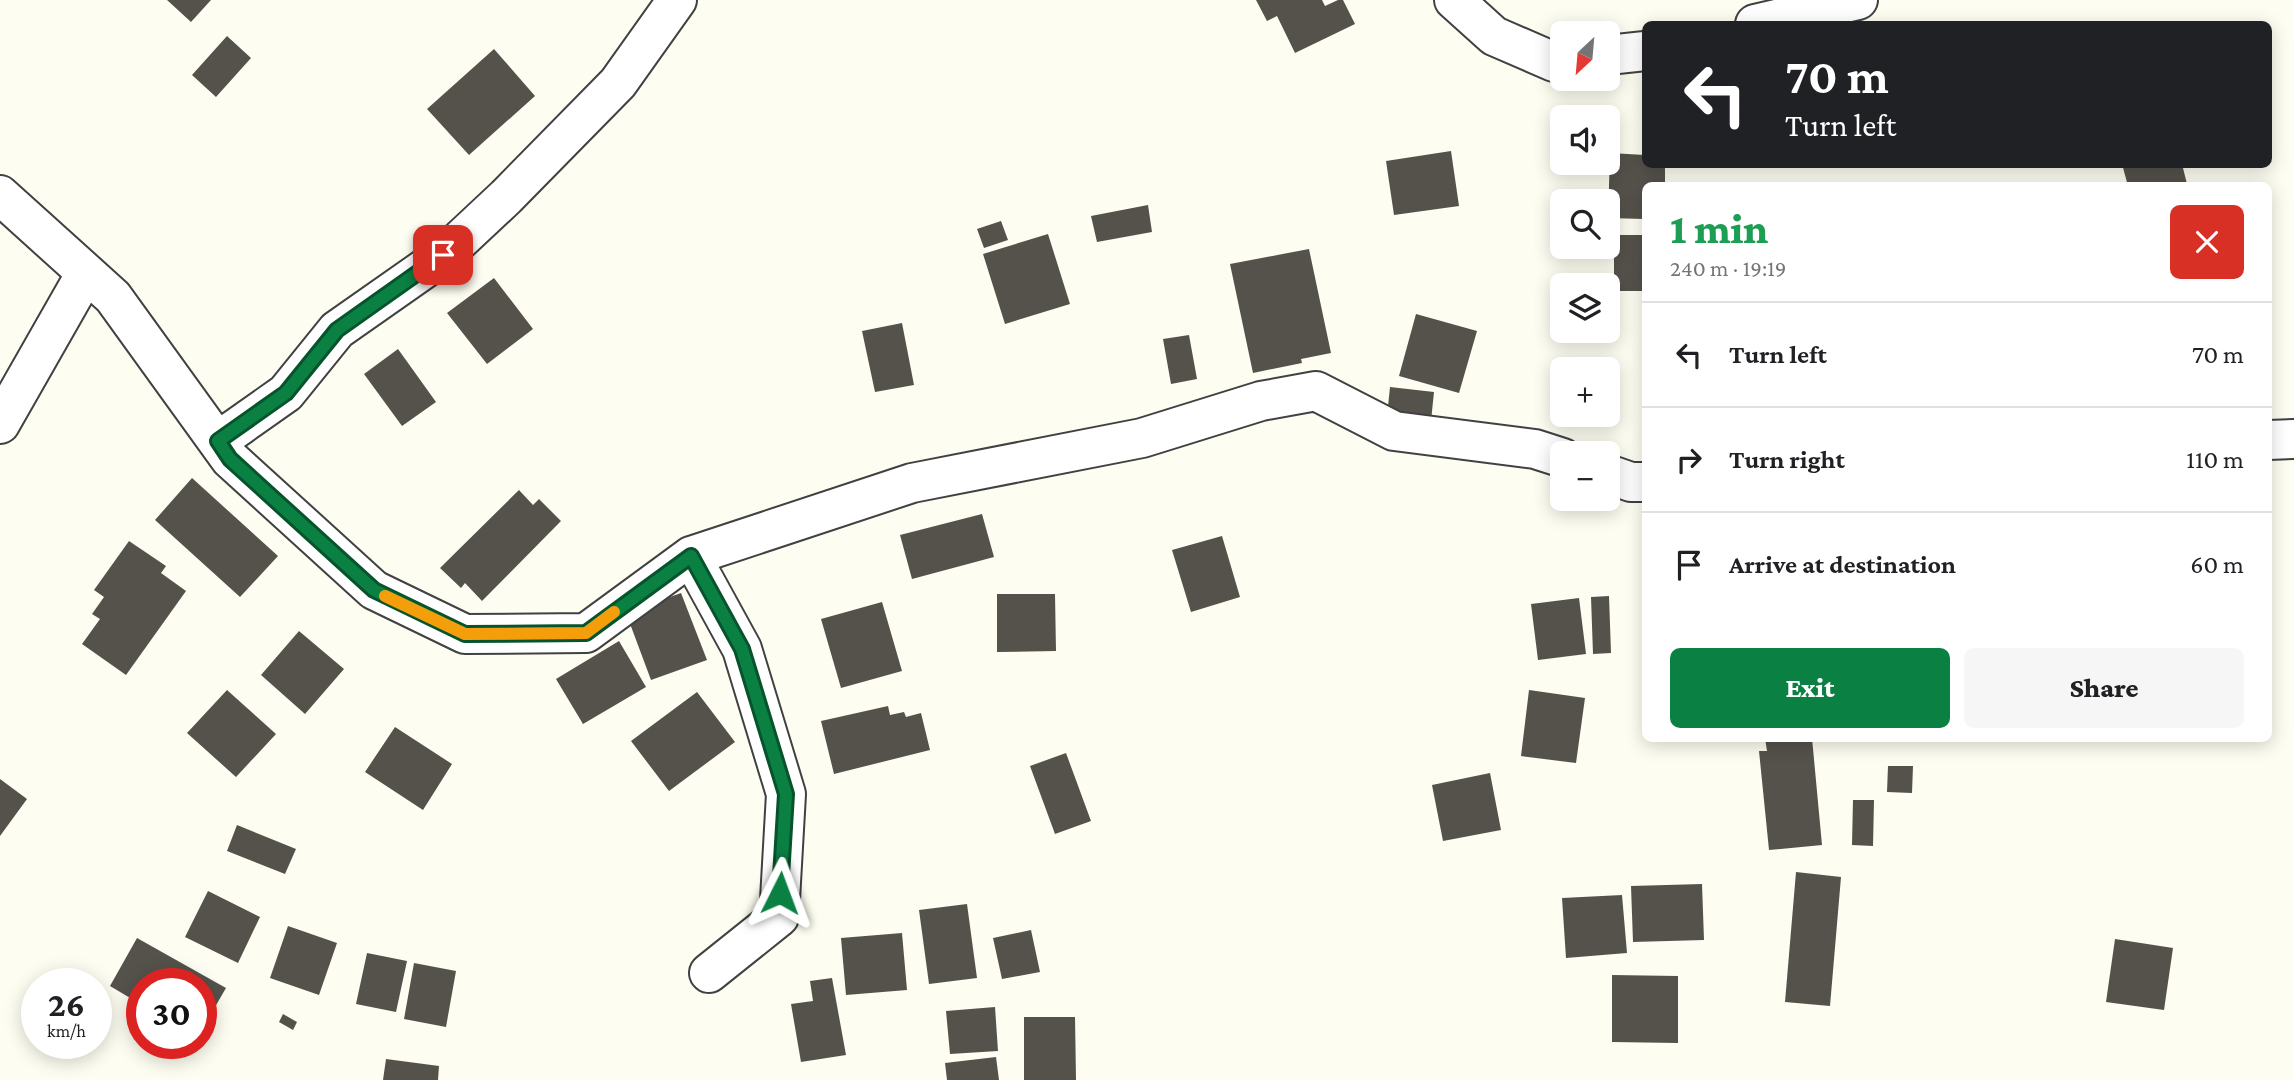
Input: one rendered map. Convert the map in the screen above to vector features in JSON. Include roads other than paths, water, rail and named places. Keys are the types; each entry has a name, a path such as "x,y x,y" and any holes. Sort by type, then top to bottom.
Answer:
{"street":[{"path":"218,441 286,393 337,330 443,255 506,197 618,83 677,0"},
{"path":"1454,0 1494,36 1550,60"},
{"path":"1768,21 1858,0"},
{"path":"1620,54 1642,51"},
{"path":"0,195 113,297 230,459 374,590 465,634 586,633 691,556 912,483 1142,438 1261,401 1316,391 1394,430 1535,449 1550,454"},
{"path":"0,424 86,273"},
{"path":"2272,440 2294,439"},
{"path":"1620,478 1642,482"},
{"path":"691,556 742,649 786,794 779,917 709,973"}]}
